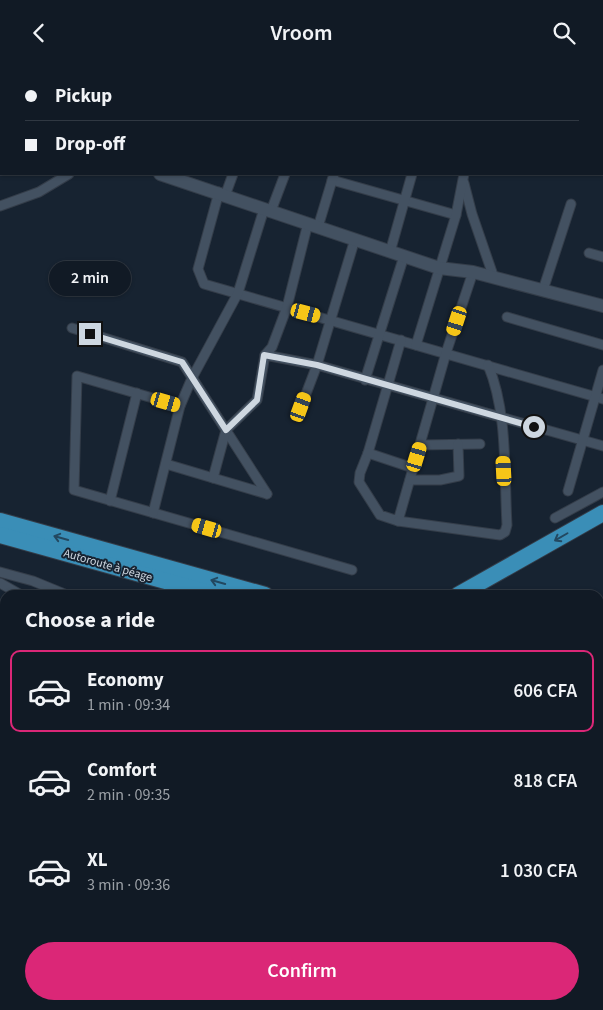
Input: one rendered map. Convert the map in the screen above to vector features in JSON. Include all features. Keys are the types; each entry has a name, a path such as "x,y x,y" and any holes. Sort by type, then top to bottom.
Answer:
{"highway":[{"path":"467,590 603,513"},
{"path":"0,521 247,590"},
{"name":"Autoroute à péage","path":"0,535 190,590"}],"street":[{"path":"0,206 39,193 67,175"},
{"path":"166,175 179,177 267,210 439,267 473,272 603,306"},
{"path":"232,175 222,194 198,269 204,284 599,398"},
{"path":"153,513 180,406 192,378 238,293 267,210 284,175"},
{"path":"390,252 412,175"},
{"path":"416,345 456,215 464,176"},
{"path":"464,176 472,214 494,277"},
{"path":"214,478 226,430 257,400 264,355 272,347 313,225 333,177 404,202 456,215"},
{"path":"543,290 571,204"},
{"path":"301,407 317,365 355,239"},
{"path":"589,253 603,257"},
{"path":"365,380 404,256"},
{"path":"398,521 446,353 473,272"},
{"path":"507,317 603,345"},
{"path":"72,328 182,362 267,494 166,464"},
{"path":"401,340 368,453 360,473 360,482 380,515 398,521 500,535 505,531 507,525 501,418 496,385 488,365"},
{"path":"264,355 317,365 603,446"},
{"path":"568,491 583,441 599,398 603,370"},
{"path":"180,406 77,376 74,490 352,570"},
{"path":"110,501 136,393"},
{"path":"410,480 440,480 459,476 458,444"},
{"path":"420,445 480,444"},
{"path":"368,453 413,468"},
{"path":"555,518 603,492"},
{"path":"0,572 33,581 55,590"},
{"path":"0,583 12,590"}],"route":[{"path":"90,334 182,362 226,430 257,400 264,355 317,365 534,427"}]}
